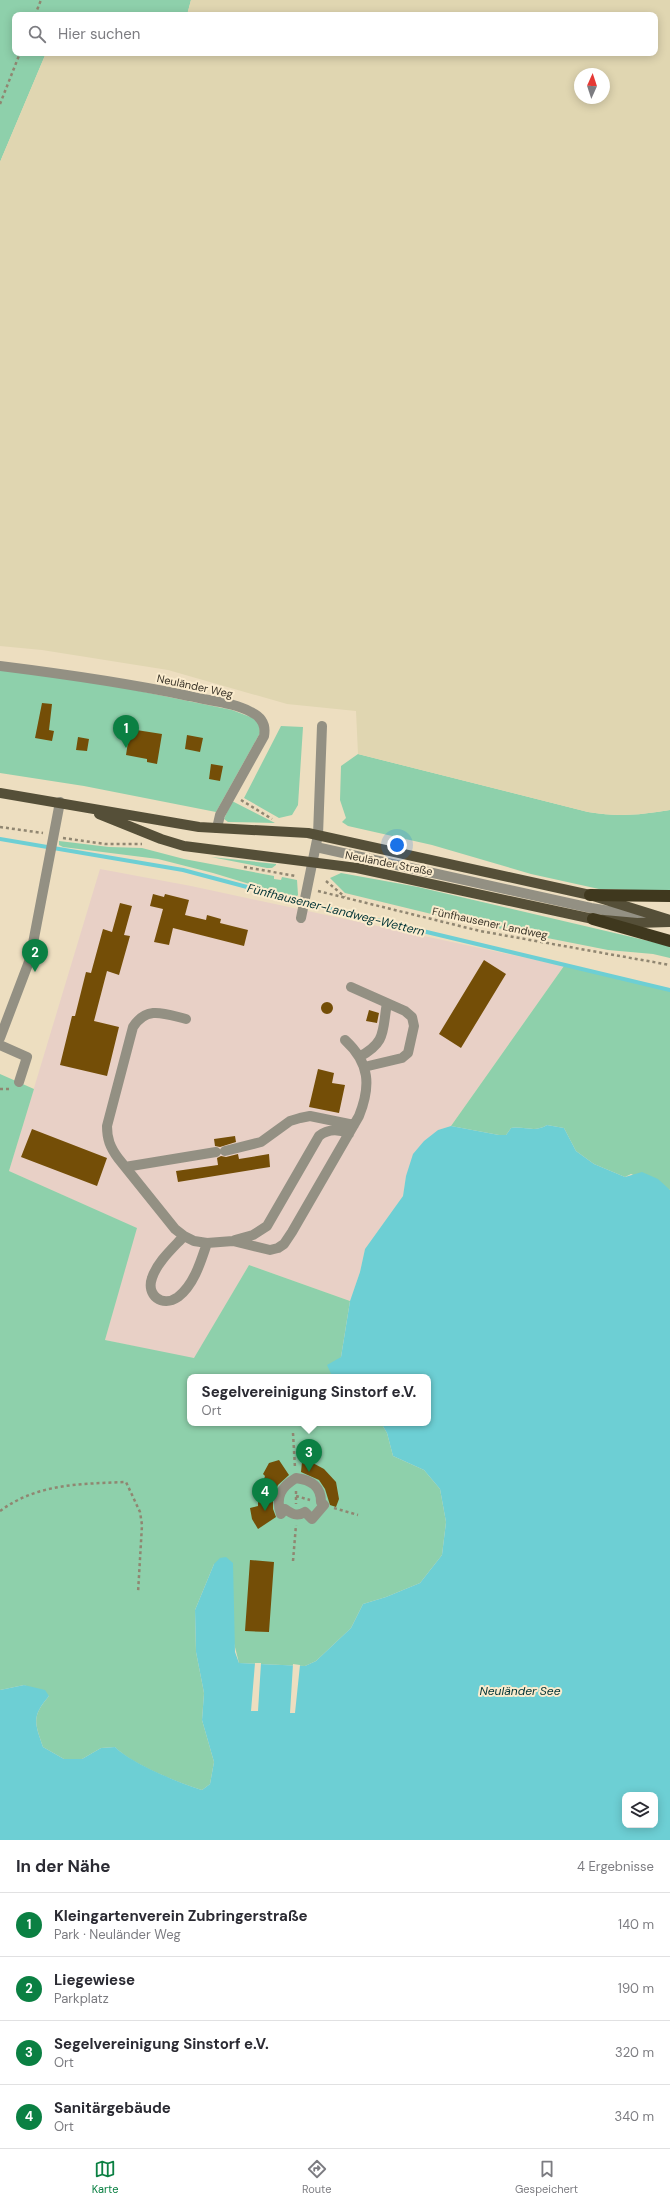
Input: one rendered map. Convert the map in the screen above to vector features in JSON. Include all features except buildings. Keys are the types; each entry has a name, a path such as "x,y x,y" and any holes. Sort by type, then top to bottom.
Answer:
{"highway":[{"path":"590,895 670,896"},
{"path":"593,919 670,941"}],"main road":[{"name":"Neuländer Straße","path":"0,793 60,802 183,825 292,831 318,835 590,895 670,921"},
{"name":"Neuländer Straße","path":"60,802 96,812 161,839 184,846 314,861 406,877 593,919 637,923 670,921"}],"street":[{"name":"Neuländer Weg","path":"0,666 112,682 228,704 251,712 263,722 265,726 264,736 220,815 217,828"},
{"path":"302,918 318,835 322,726"},
{"path":"0,1038 30,959 51,856 60,802"},
{"path":"316,847 598,909 670,921"},
{"path":"351,987 405,1011 412,1017 414,1026 408,1053 402,1058 364,1067"},
{"path":"359,1057 374,1048 380,1041 387,1003"},
{"path":"186,1019 156,1012 138,1019 132,1027 107,1126 110,1147 175,1229 184,1236 207,1243 233,1241 261,1231 273,1217 316,1139 328,1131 335,1130 349,1134"},
{"path":"233,1241 270,1250 278,1248 284,1244 349,1134 365,1101 368,1082 364,1067 359,1057 345,1040"},
{"path":"0,1045 27,1057 17,1086"},
{"path":"125,1167 221,1151 261,1142 290,1121 300,1118 321,1118 354,1125"},
{"path":"184,1236 161,1262 152,1277 150,1290 153,1297 160,1301 169,1301 178,1297 197,1271 207,1243"},
{"path":"296,1478 310,1481 317,1486 324,1504 312,1519 305,1512 296,1515 292,1514 285,1508 281,1514 277,1503 279,1493 296,1478"}],"path":[{"path":"36,12 41,0"},
{"path":"0,104 19,56"},
{"path":"232,795 277,821"},
{"path":"0,827 37,831 54,839 148,846"},
{"path":"237,865 296,876"},
{"path":"326,881 346,898"},
{"name":"Fünfhausener Landweg","path":"308,888 480,931 670,965"},
{"path":"0,1089 17,1086"},
{"path":"293,1433 296,1478 296,1515 293,1561"},
{"path":"0,1511 20,1498 44,1489 66,1484 126,1482 140,1512 142,1525 138,1593"}],"shaded area":[{"path":"100,869 191,886 564,966 451,1126 438,1130 406,1176 403,1196 365,1249 360,1272 350,1301 249,1265 194,1359 105,1340 136,1228 9,1171"}],"green space":[{"path":"0,0 191,0 188,12 12,12 12,56 45,56 0,162"},
{"path":"0,670 105,684 232,710 253,718 259,724 260,733 216,812 84,786 0,773"},
{"path":"281,726 303,727 298,805 292,815 279,818 244,798"},
{"path":"358,754 588,812 629,815 670,810 670,891 599,889 531,874 432,845 348,826 342,822 346,818 340,800 341,766"},
{"path":"232,801 275,823 228,822 224,819"},
{"path":"59,841 109,847 142,848 184,859 274,876 274,879 281,880 282,877 297,880 298,895 295,898 213,873 158,859 63,847 59,845"},
{"path":"211,857 276,865 272,868 267,868"},
{"path":"341,873 418,887 670,946 670,958 653,954 608,950 452,919 345,893 330,878"},
{"path":"564,966 670,991 670,1190 631,1174 625,1177 594,1164 576,1151 564,1128 547,1125 538,1129 511,1128 506,1135 499,1135 451,1126"},
{"path":"0,1074 34,1089 9,1171 137,1228 105,1340 194,1358 249,1265 350,1301 341,1357 333,1374 187,1374 187,1426 383,1426 387,1433 393,1456 424,1470 440,1489 446,1522 442,1555 420,1583 386,1597 363,1604 351,1628 316,1661 305,1666 239,1663 214,1564 195,1610 196,1652 204,1693 202,1720 214,1762 210,1784 202,1790 181,1783 143,1766 132,1760 115,1747 101,1748 82,1759 64,1759 43,1747 38,1732 36,1720 37,1715 39,1709 49,1696 24,1685 0,1690"}],"sand":[{"path":"191,0 670,0 670,810 629,815 588,812 358,754 356,711 287,704 168,670 42,650 0,646 0,162 45,56 658,56 658,12 188,12"}],"water":[{"name":"Neuländer See","path":"547,1125 564,1128 576,1151 594,1164 625,1177 642,1172 658,1179 670,1190 670,1840 0,1840 0,1690 24,1685 45,1690 49,1696 39,1709 37,1715 36,1720 38,1732 43,1747 64,1759 82,1759 101,1748 115,1747 143,1766 181,1783 202,1790 210,1784 214,1762 202,1720 204,1693 196,1652 195,1610 214,1564 220,1558 226,1557 233,1563 235,1652 239,1663 305,1666 316,1661 351,1628 363,1604 386,1597 420,1583 442,1555 446,1522 440,1489 424,1470 393,1456 387,1433 383,1426 431,1426 431,1374 331,1374 327,1365 341,1357 350,1301 360,1272 365,1249 403,1196 406,1176 413,1154 424,1141 438,1130 451,1126 499,1135 506,1135 511,1128 534,1129"}],"pier":[{"path":"255,1663 261,1663 258,1711 251,1711"},
{"path":"293,1664 300,1665 295,1713 290,1713"}],"waterway":[{"name":"Fünfhausener-Landweg-Wettern","path":"0,839 183,870 322,907 670,990"}],"place":[{"name":"Kleingartenverein Zubringerstraße","path":"126,748"},
{"name":"Liegewiese","path":"35,972"},
{"name":"Segelvereinigung Sinstorf e.V.","path":"309,1472"},
{"name":"Sanitärgebäude","path":"265,1511"}]}
